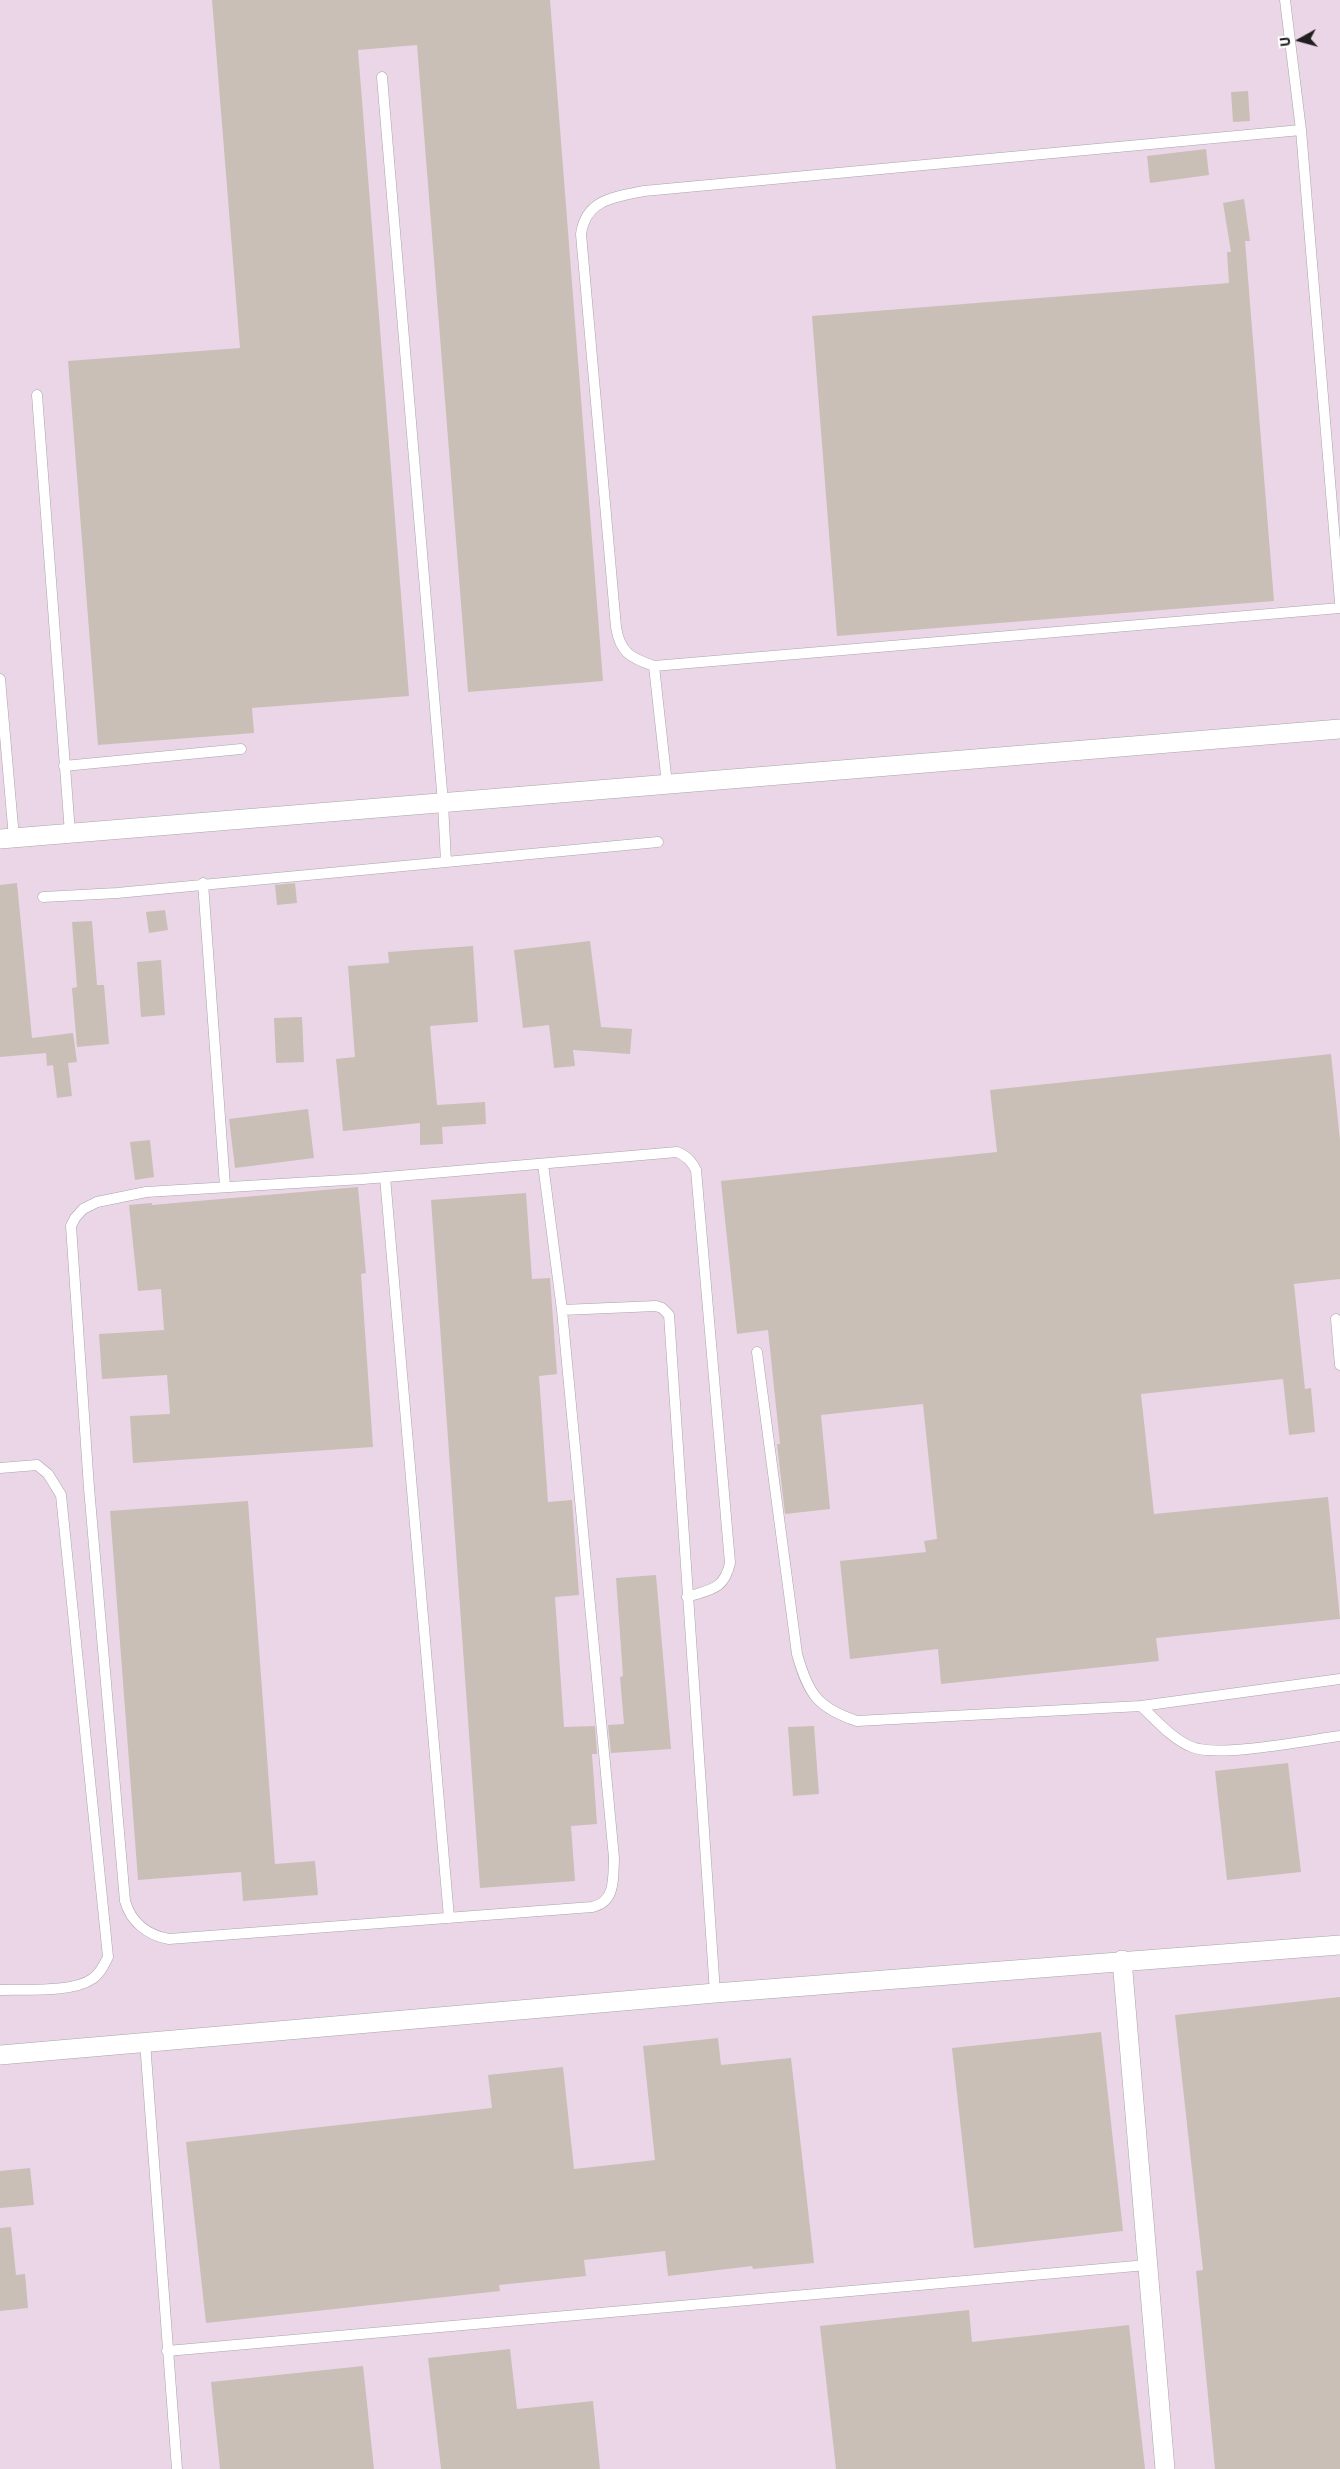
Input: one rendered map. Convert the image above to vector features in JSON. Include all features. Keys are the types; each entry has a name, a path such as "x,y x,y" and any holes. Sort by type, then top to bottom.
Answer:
{"street":[{"path":"7,838 1340,729"},
{"path":"0,2055 715,1993 1122,1960 1340,1945"},
{"path":"1122,1960 1165,2469"}],"lane":[{"path":"1285,0 1301,130 1340,602"},
{"path":"382,77 443,803 446,862"},
{"path":"1301,130 644,191 610,198 589,211 583,222 581,234 616,628 620,644 634,659 654,666 1340,608"},
{"path":"37,395 70,833"},
{"path":"654,666 667,784"},
{"path":"0,679 7,838"},
{"path":"64,766 241,749"},
{"path":"43,897 117,893 203,883 658,842"},
{"path":"203,883 225,1186"},
{"path":"543,1164 562,1310 614,1858 612,1889 604,1904 592,1907 169,1939 159,1937 133,1920 125,1900 89,1488 71,1226 74,1218 83,1209 96,1202 146,1192 385,1177 676,1152 691,1161 696,1170 730,1563 727,1576 717,1587 687,1597"},
{"path":"385,1177 449,1918"},
{"path":"562,1310 656,1306 662,1308 669,1316 715,1993"},
{"path":"1336,1319 1340,1365"},
{"path":"757,1352 796,1654 801,1671 817,1702 836,1714 857,1721 1141,1706 1340,1679"},
{"path":"0,1468 37,1465 48,1474 61,1495 108,1957 93,1979 72,1987 0,1990"},
{"path":"1141,1706 1180,1740 1193,1748 1204,1750 1255,1748 1340,1736"},
{"path":"145,2042 177,2469"},
{"path":"167,2351 1147,2265"}],"shaded area":[{"path":"0,0 1340,0 1340,2469 0,2469"}],"building":[{"path":"212,0 550,0 603,681 468,692 417,45 358,50 409,696 252,708 254,733 98,745 68,361 240,348"},
{"path":"1248,91 1250,121 1233,122 1231,92"},
{"path":"1206,149 1209,175 1150,183 1147,156"},
{"path":"1244,199 1250,241 1245,241 1274,601 837,636 812,316 1229,283 1227,252 1231,252 1223,203"},
{"path":"17,883 32,1038 73,1033 77,1062 68,1063 72,1096 57,1098 53,1065 47,1066 46,1053 0,1057 0,885"},
{"path":"295,883 297,903 277,905 275,885"},
{"path":"165,910 168,930 149,933 146,912"},
{"path":"92,921 97,985 104,985 109,1044 77,1047 72,988 77,987 72,922"},
{"path":"590,941 601,1027 632,1029 630,1054 573,1050 575,1066 554,1068 549,1025 523,1028 514,950"},
{"path":"473,946 478,1022 430,1026 437,1105 485,1102 486,1124 442,1127 443,1144 420,1145 420,1123 343,1131 336,1059 355,1057 348,966 389,963 388,952"},
{"path":"161,960 165,1015 141,1017 137,962"},
{"path":"302,1017 304,1062 276,1063 274,1018"},
{"path":"1331,1054 1340,1140 1340,1279 1294,1284 1305,1389 1311,1388 1315,1432 1289,1435 1283,1379 1141,1394 1154,1514 1328,1497 1340,1619 1156,1638 1159,1661 941,1684 938,1649 850,1659 840,1561 926,1552 924,1541 937,1539 923,1404 821,1415 830,1509 785,1514 777,1444 780,1444 768,1330 737,1334 721,1181 997,1152 990,1090"},
{"path":"308,1109 314,1158 235,1168 229,1119"},
{"path":"150,1140 154,1177 135,1180 130,1142"},
{"path":"358,1187 366,1273 361,1274 373,1447 133,1463 130,1416 170,1414 167,1375 102,1379 99,1334 164,1330 161,1289 138,1291 129,1205 152,1203 152,1205"},
{"path":"526,1193 532,1279 550,1278 557,1374 539,1376 548,1502 572,1500 579,1595 555,1597 564,1727 595,1726 597,1754 592,1754 597,1824 571,1826 575,1881 480,1888 431,1200"},
{"path":"248,1501 275,1864 315,1861 318,1895 243,1901 241,1872 138,1880 110,1511"},
{"path":"656,1575 671,1749 611,1753 608,1725 624,1724 620,1677 623,1676 616,1578"},
{"path":"814,1726 819,1794 793,1796 788,1727"},
{"path":"1288,1763 1301,1872 1227,1880 1215,1771"},
{"path":"1340,1997 1340,2469 1215,2469 1196,2271 1203,2270 1175,2015"},
{"path":"1101,2032 1123,2231 974,2248 952,2048"},
{"path":"718,2038 721,2065 791,2058 814,2263 753,2269 752,2266 668,2276 665,2251 584,2260 586,2276 499,2285 500,2291 206,2323 186,2142 492,2108 488,2075 563,2067 574,2169 655,2160 643,2046"},
{"path":"30,2168 34,2205 0,2208 0,2171"},
{"path":"11,2227 16,2275 25,2274 28,2308 0,2311 0,2228"},
{"path":"969,2310 972,2342 1129,2325 1145,2469 836,2469 820,2326"},
{"path":"510,2349 517,2409 593,2401 600,2469 441,2469 428,2358"},
{"path":"363,2366 374,2469 220,2469 211,2382"}]}
